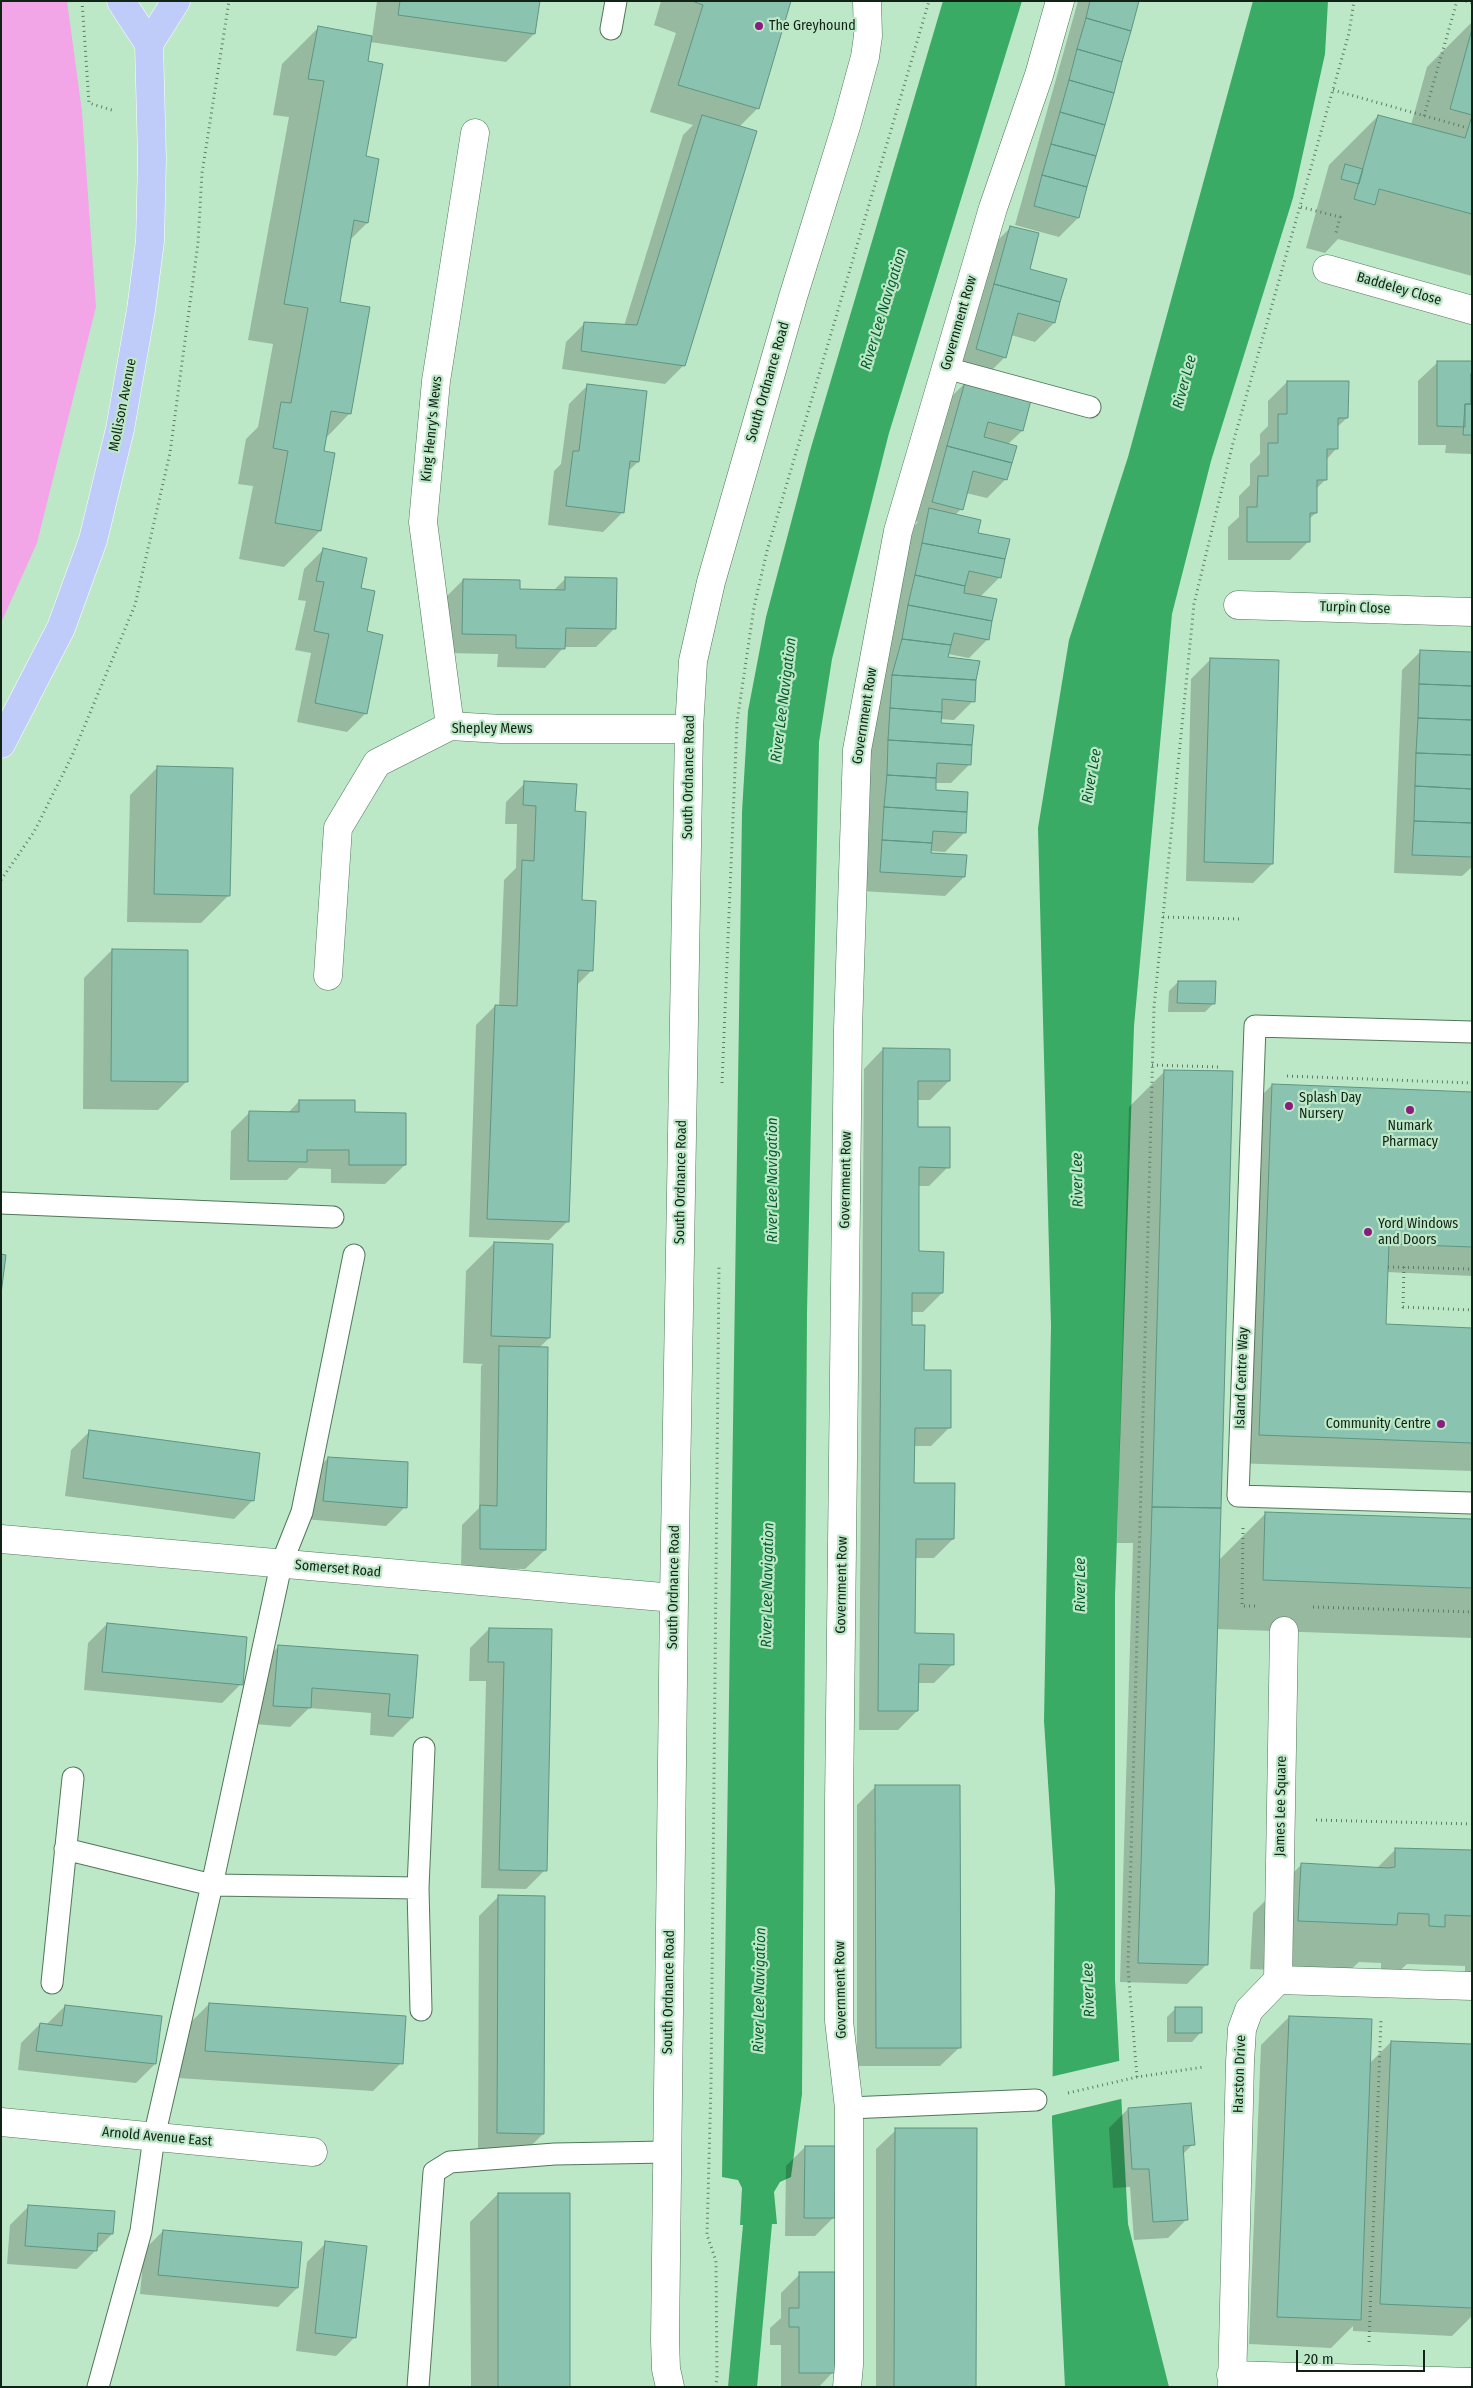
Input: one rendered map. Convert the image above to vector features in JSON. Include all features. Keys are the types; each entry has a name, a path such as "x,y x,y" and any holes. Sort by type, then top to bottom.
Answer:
{"main road":[{"path":"121,1 149,44 176,1"},
{"name":"Mollison Avenue","path":"1,744 62,628 93,540 120,429 141,310 150,241 151,123 149,44"}],"street":[{"name":"South Ordnance Road","path":"670,2387 666,2369 665,2340 674,1598 689,729 693,661 711,582 793,297 847,123 867,43 869,23 867,1"},
{"name":"Government Row","path":"847,2387 849,2365 849,2108 839,2021 839,1803 848,1029 857,750 898,531 993,208 1040,75 1060,1"},
{"name":"King Henry's Mews","path":"450,726 423,522 436,381 475,133"},
{"name":"Baddeley Close","path":"1326,269 1472,310"},
{"name":"Turpin Close","path":"1238,604 1472,612"},
{"name":"Shepley Mews","path":"328,976 338,828 377,764 450,726 501,729 689,729"},
{"name":"Somerset Road","path":"1,1539 674,1598"},
{"name":"James Lee Square","path":"1278,1980 1284,1619"},
{"path":"1278,1980 1472,1986"},
{"name":"Harston Drive","path":"1278,1980 1249,2010 1242,2029 1231,2381 1367,2379 1472,2382"},
{"name":"Arnold Avenue East","path":"1,2122 313,2152"}],"lane":[{"path":"612,29 616,1"},
{"path":"946,368 1090,407"},
{"name":"Island Centre Way","path":"1238,1496 1255,1026 1472,1032"},
{"path":"1,1203 333,1216"},
{"path":"98,2387 141,2231 154,2137 212,1885 282,1565 302,1512 354,1255"},
{"path":"1238,1496 1472,1503"},
{"path":"421,2010 418,1888 424,1748"},
{"path":"52,1983 73,1778"},
{"path":"66,1849 212,1885 418,1888"},
{"path":"849,2108 1036,2100"},
{"path":"418,2387 434,2172 450,2162 555,2154 667,2152"}],"path":[{"path":"82,1 89,102 151,123"},
{"path":"722,1089 737,722 754,607 767,551 929,1"},
{"path":"1137,2077 1128,1968 1154,1006 1194,604 1233,443 1349,33 1354,1"},
{"path":"1424,116 1457,1"},
{"path":"1466,1 1472,3"},
{"path":"1333,90 1468,128"},
{"path":"1301,207 1340,217 1326,269"},
{"path":"1163,917 1239,920"},
{"path":"1152,1066 1472,1083"},
{"path":"715,2387 717,2379 716,2261 707,2235 712,2015 719,1266"},
{"path":"1388,1267 1472,1269"},
{"path":"1404,1267 1403,1307 1472,1310"},
{"path":"1238,1496 1243,1513 1242,1606 1284,1619 1472,1612"},
{"path":"1280,1819 1472,1824"},
{"path":"1367,2379 1382,1983"},
{"path":"1036,2100 1137,2077 1240,2062"}],"shaded area":[{"path":"1,1 67,1 82,111 96,307 37,543 1,623"}],"water":[{"name":"River Lee Navigation","path":"943,1 1022,1 889,433 832,659 819,742 807,1312 802,2094 791,2177 780,2182 774,2192 777,2224 772,2224 757,2387 728,2387 743,2225 740,2225 742,2188 738,2180 722,2177 742,812 748,711 766,617 810,451"},
{"name":"River Lee","path":"1253,1 1328,1 1325,54 1293,198 1211,461 1172,614 1134,1026 1115,1596 1115,1980 1128,2224 1169,2387 1065,2387 1052,2121 1055,1889 1044,1721 1051,1326 1038,828 1069,640 1128,457"}],"pier":[{"path":"1123,2060 1125,2098 1050,2116 1050,2077"}],"building":[{"path":"400,1 540,1 535,34 398,15"},
{"path":"692,1 791,1 759,109 678,85 703,5"},
{"path":"1090,1 1139,1 1131,31 1086,18"},
{"path":"1086,18 1131,31 1122,62 1077,49"},
{"path":"318,26 372,36 368,61 383,64 366,156 379,159 368,223 354,220 340,302 370,307 351,414 331,411 324,451 335,453 321,531 275,523 288,451 273,448 281,402 291,403 308,308 284,304 324,81 308,79"},
{"path":"1472,29 1472,115 1450,109"},
{"path":"1077,49 1122,62 1114,93 1069,80"},
{"path":"1069,80 1114,93 1105,125 1060,112"},
{"path":"1060,112 1105,125 1096,156 1051,144"},
{"path":"702,115 757,131 685,366 581,351 584,322 637,325"},
{"path":"1378,115 1465,138 1472,116 1472,214 1379,189 1375,205 1354,199"},
{"path":"1051,144 1096,156 1087,187 1042,175"},
{"path":"1345,164 1363,169 1359,184 1341,179"},
{"path":"1042,175 1087,187 1079,218 1034,206"},
{"path":"1010,226 1039,233 1030,269 1067,279 1060,302 994,284"},
{"path":"994,284 1060,302 1055,323 1018,313 1006,358 976,349"},
{"path":"1437,361 1472,361 1471,404 1465,404 1465,427 1437,426"},
{"path":"1471,374 1472,435 1463,435 1465,404 1471,404"},
{"path":"1287,381 1349,381 1348,418 1338,418 1338,449 1327,449 1327,480 1317,480 1317,513 1310,513 1310,542 1247,542 1247,507 1257,507 1258,476 1268,476 1268,443 1278,443 1278,414 1287,414"},
{"path":"965,382 1031,400 1023,431 988,422 984,437 1017,446 1012,463 947,446"},
{"path":"587,384 647,391 639,462 630,461 624,513 566,506 573,451 579,451"},
{"path":"947,446 1012,463 1007,480 973,471 963,510 932,502"},
{"path":"929,508 981,520 978,533 1010,539 1005,559 922,543"},
{"path":"922,543 1005,559 1001,578 969,571 965,586 915,575"},
{"path":"323,548 367,558 361,588 375,591 367,631 383,635 367,714 315,703 329,634 314,631 324,582 316,581"},
{"path":"915,575 965,586 964,593 997,599 992,621 908,605"},
{"path":"565,577 617,578 616,629 566,628 565,649 516,648 516,635 462,634 463,579 520,580 520,589 565,590"},
{"path":"908,605 992,621 989,640 954,633 951,645 902,639"},
{"path":"902,639 951,645 948,657 980,661 976,680 892,675"},
{"path":"1420,650 1472,652 1472,686 1419,684"},
{"path":"1210,658 1279,660 1273,864 1204,862"},
{"path":"892,675 976,680 975,702 942,699 942,712 890,708"},
{"path":"1419,684 1472,686 1472,720 1418,718"},
{"path":"890,708 942,712 941,723 974,725 972,745 888,740"},
{"path":"1418,718 1472,720 1472,755 1416,753"},
{"path":"888,740 972,745 971,765 937,763 936,778 887,775"},
{"path":"1416,753 1472,755 1472,789 1415,786"},
{"path":"157,766 233,768 230,896 154,894"},
{"path":"887,775 936,778 936,790 968,792 967,812 884,807"},
{"path":"524,781 577,784 575,811 586,812 582,900 596,901 593,971 578,970 569,1222 487,1219 495,1005 517,1006 522,860 534,861 536,806 523,805"},
{"path":"1415,786 1472,789 1472,823 1414,821"},
{"path":"884,807 967,812 966,833 933,831 932,843 882,840"},
{"path":"1414,821 1472,823 1472,857 1412,855"},
{"path":"882,840 932,843 931,853 967,855 965,877 880,872"},
{"path":"112,949 188,950 188,1082 111,1081"},
{"path":"1178,981 1216,981 1215,1004 1177,1003"},
{"path":"883,1048 950,1049 950,1081 918,1081 918,1127 950,1127 950,1168 919,1167 919,1251 944,1252 943,1293 912,1293 912,1325 925,1325 924,1370 951,1370 951,1428 915,1428 914,1483 955,1483 954,1539 916,1539 915,1633 954,1634 954,1665 919,1664 918,1711 878,1711"},
{"path":"1164,1070 1233,1071 1221,1508 1152,1507"},
{"path":"1272,1084 1472,1092 1472,1247 1389,1244 1386,1324 1472,1328 1472,1443 1259,1435"},
{"path":"299,1100 355,1100 355,1112 406,1113 406,1165 349,1165 349,1150 307,1150 307,1162 248,1161 249,1111 299,1112"},
{"path":"494,1242 553,1244 550,1338 491,1336"},
{"path":"1,1254 6,1255 1,1294"},
{"path":"499,1346 548,1347 546,1550 480,1549 480,1505 497,1506"},
{"path":"89,1430 260,1453 254,1501 83,1478"},
{"path":"328,1457 408,1462 407,1508 323,1501"},
{"path":"1152,1507 1221,1508 1208,1965 1138,1963"},
{"path":"1265,1512 1472,1519 1472,1588 1263,1580"},
{"path":"107,1623 247,1637 243,1685 102,1672"},
{"path":"489,1628 552,1629 547,1871 499,1870 504,1662 488,1662"},
{"path":"278,1645 418,1655 413,1718 388,1716 390,1694 312,1688 311,1708 273,1706"},
{"path":"875,1785 960,1785 961,2048 876,2048"},
{"path":"1395,1848 1472,1850 1472,1916 1445,1915 1445,1927 1429,1926 1429,1914 1398,1913 1397,1925 1298,1921 1301,1863 1395,1867"},
{"path":"498,1895 545,1896 544,2134 497,2133"},
{"path":"209,2003 406,2016 403,2064 205,2051"},
{"path":"65,2005 162,2016 156,2064 36,2051 40,2023 62,2026"},
{"path":"1175,2007 1202,2007 1202,2033 1175,2033"},
{"path":"1289,2016 1372,2019 1361,2320 1277,2317"},
{"path":"1391,2041 1472,2044 1472,2308 1380,2304"},
{"path":"1191,2103 1195,2145 1183,2146 1188,2220 1153,2222 1149,2169 1132,2169 1128,2108"},
{"path":"895,2128 977,2128 976,2387 894,2387"},
{"path":"805,2146 836,2146 835,2218 804,2218"},
{"path":"498,2193 570,2193 570,2387 498,2387"},
{"path":"28,2205 115,2211 113,2234 98,2233 97,2251 25,2246"},
{"path":"163,2230 302,2242 298,2288 158,2275"},
{"path":"325,2241 367,2246 356,2338 315,2333"},
{"path":"799,2272 835,2272 835,2373 799,2373 799,2327 789,2327 789,2308 799,2308"}],"place":[{"name":"The Greyhound","path":"759,26"},
{"name":"Splash Day Nursery","path":"1289,1106"},
{"name":"Numark Pharmacy","path":"1410,1110"},
{"name":"Yord Windows and Doors","path":"1368,1232"},
{"name":"Community Centre","path":"1441,1424"}]}
